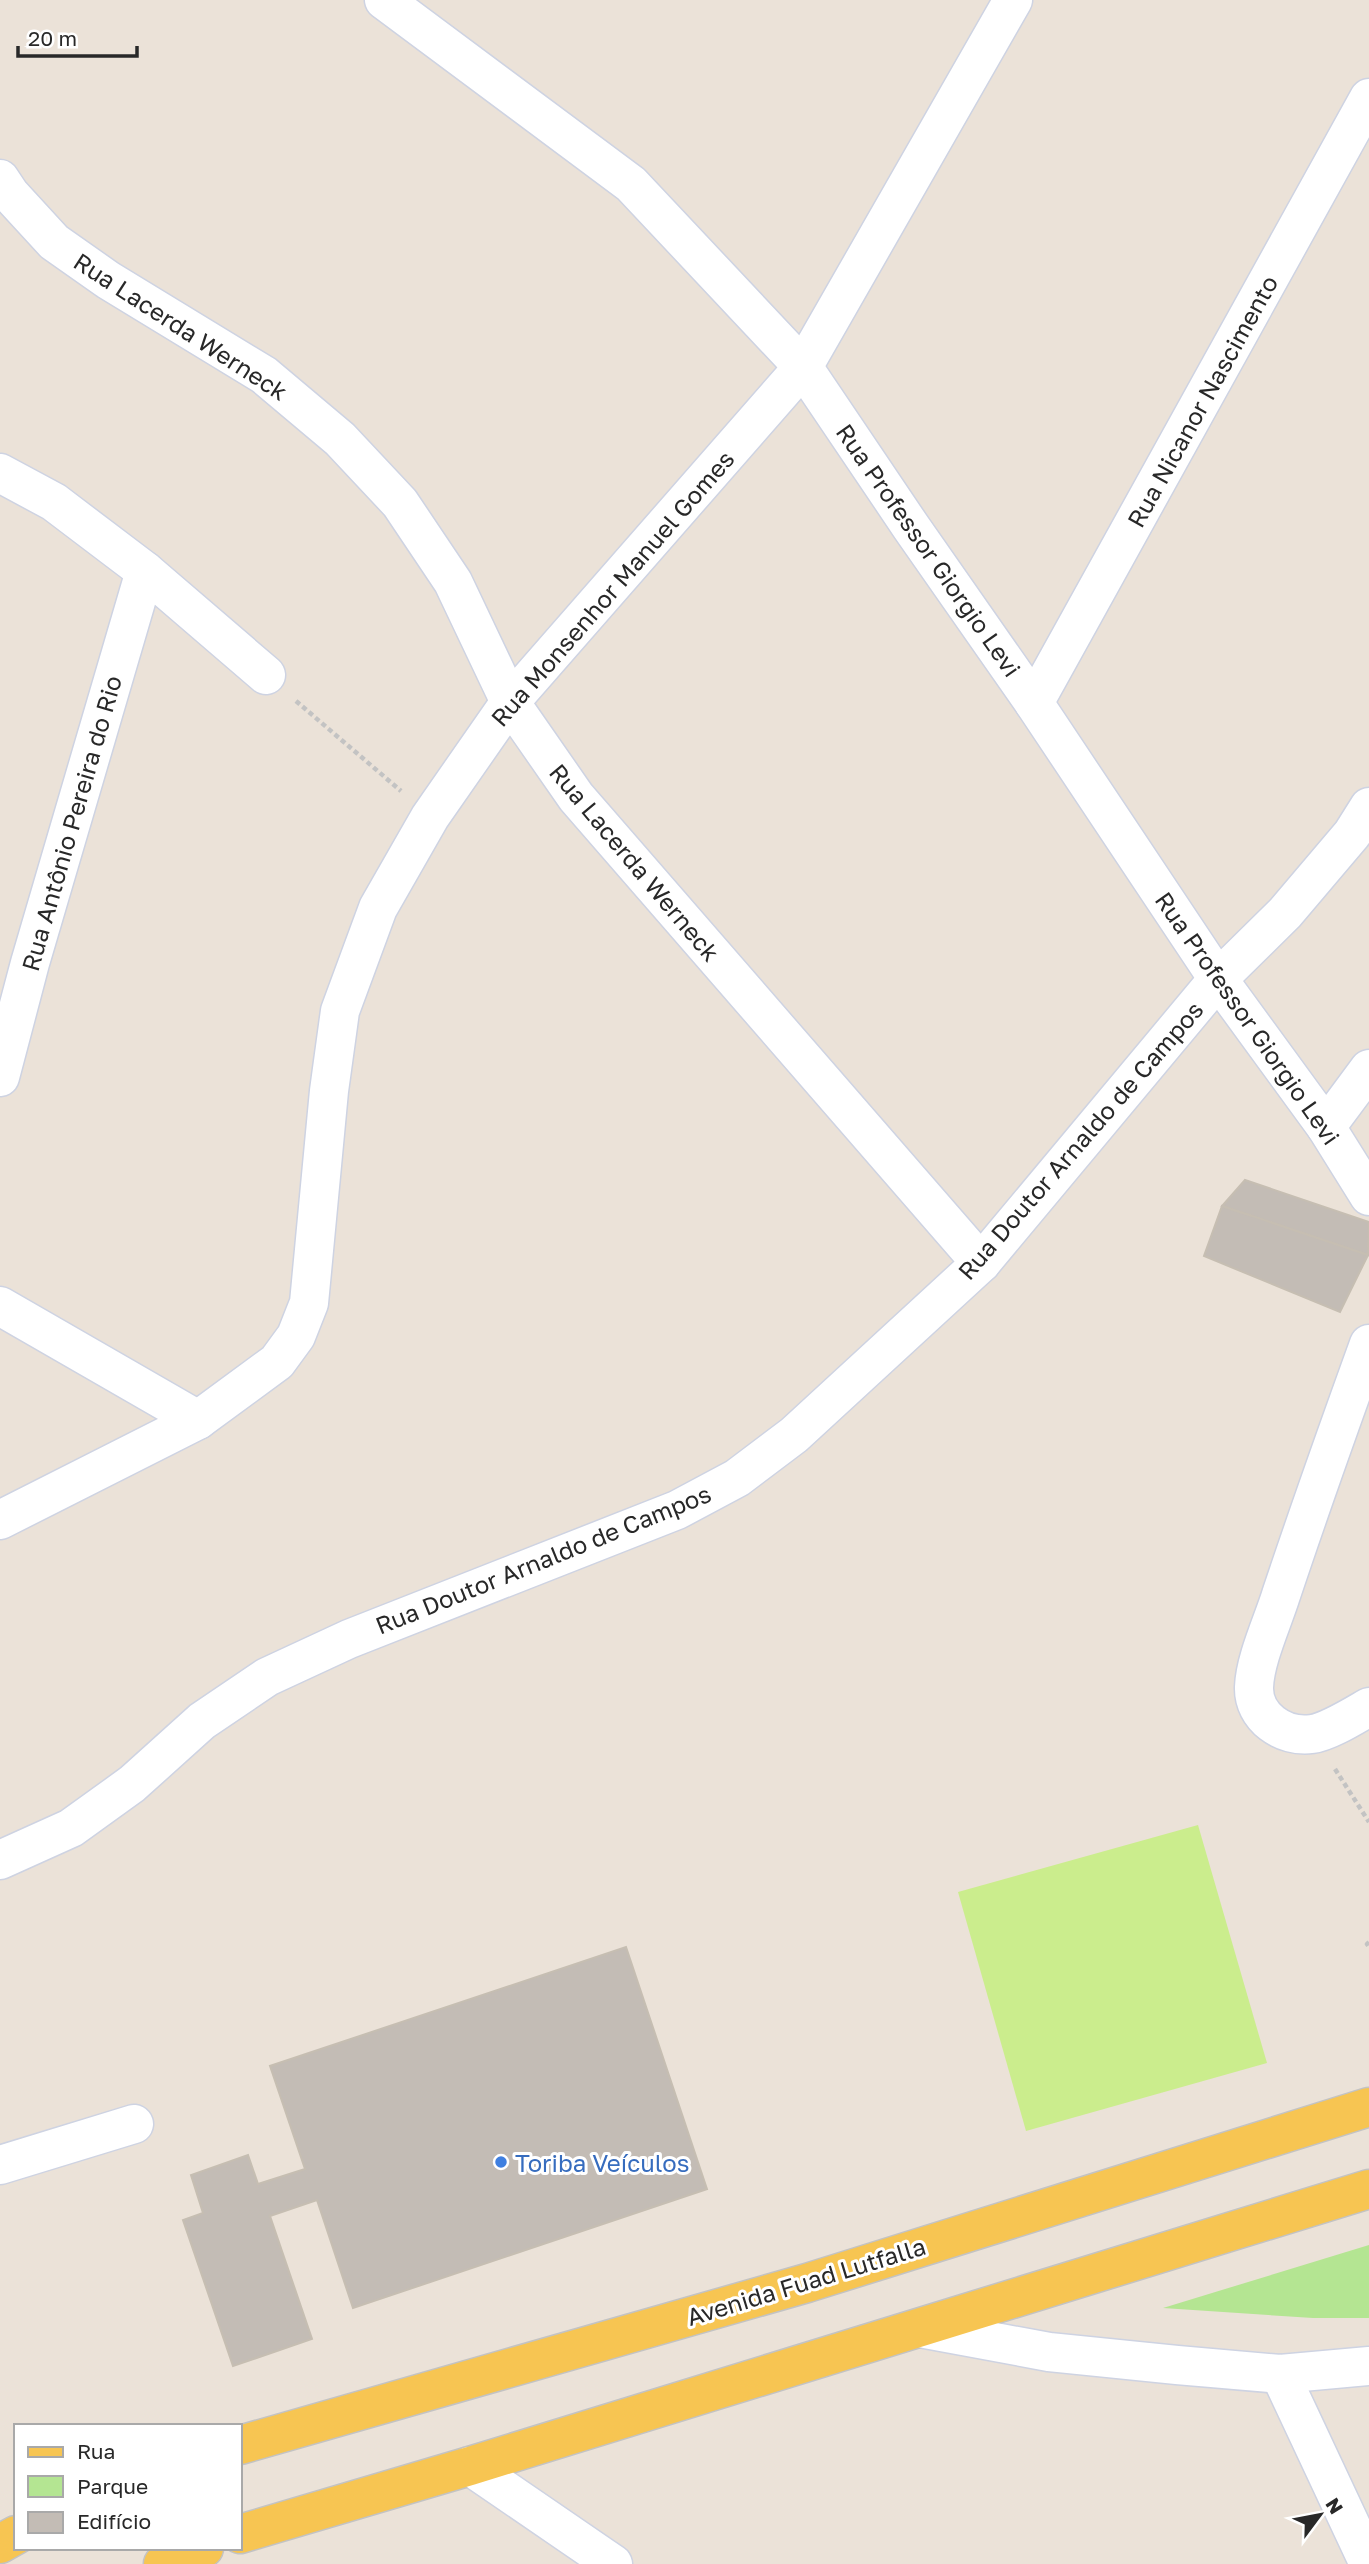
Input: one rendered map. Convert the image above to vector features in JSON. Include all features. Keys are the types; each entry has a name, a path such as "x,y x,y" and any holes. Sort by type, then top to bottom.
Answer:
{"main road":[{"name":"Avenida Fuad Lutfalla","path":"242,2444 807,2283 1369,2107"},
{"path":"242,2533 470,2466 1369,2189"},
{"path":"163,2564 199,2550"}],"street":[{"name":"Rua Professor Giorgio Levi","path":"384,0 631,184 803,367 1034,703 1218,979 1326,1127 1369,1196"},
{"name":"Rua Monsenhor Manuel Gomes","path":"0,1520 198,1420 277,1362 296,1336 309,1303 329,1091 340,1011 378,908 430,817 510,702 803,367 1013,0"},
{"name":"Rua Nicanor Nascimento","path":"1034,703 1369,98"},
{"name":"Rua Lacerda Werneck","path":"0,179 10,194 54,242 108,280 264,375 340,439 400,503 453,582 510,702 576,797 981,1263"},
{"path":"0,473 54,502 145,571 266,674"},
{"name":"Rua Antônio Pereira do Rio","path":"0,1077 30,963 145,571"},
{"name":"Rua Doutor Arnaldo de Campos","path":"0,1860 71,1828 132,1784 202,1721 267,1677 349,1639 677,1510 737,1478 794,1435 981,1263 1218,979 1285,913 1352,834 1369,807"},
{"path":"1326,1127 1369,1069"},
{"path":"0,1306 198,1420"},
{"path":"1369,1344 1299,1541 1259,1661 1254,1687 1258,1708 1272,1724 1289,1733 1313,1734 1369,1707"},
{"path":"0,2165 134,2124"},
{"path":"920,2328 1049,2352 1280,2374 1369,2366"},
{"path":"1280,2374 1369,2564"},
{"path":"470,2466 613,2564"}],"path":[{"path":"266,674 430,817"},
{"path":"1313,1734 1369,1822"}],"green space":[{"path":"1198,1825 1267,2063 1026,2131 958,1892"},
{"path":"1369,2245 1369,2318 1313,2318 1163,2308"}],"building":[{"path":"1245,1180 1369,1222 1368,1255 1222,1206"},
{"path":"1222,1206 1368,1255 1340,1312 1204,1256"},
{"name":"Toriba Veículos","path":"626,1947 707,2189 353,2308 317,2200 270,2216 312,2339 233,2366 183,2220 203,2213 191,2175 248,2155 258,2184 305,2169 270,2066"}],"place":[{"name":"Toriba Veículos","path":"501,2162"}]}
